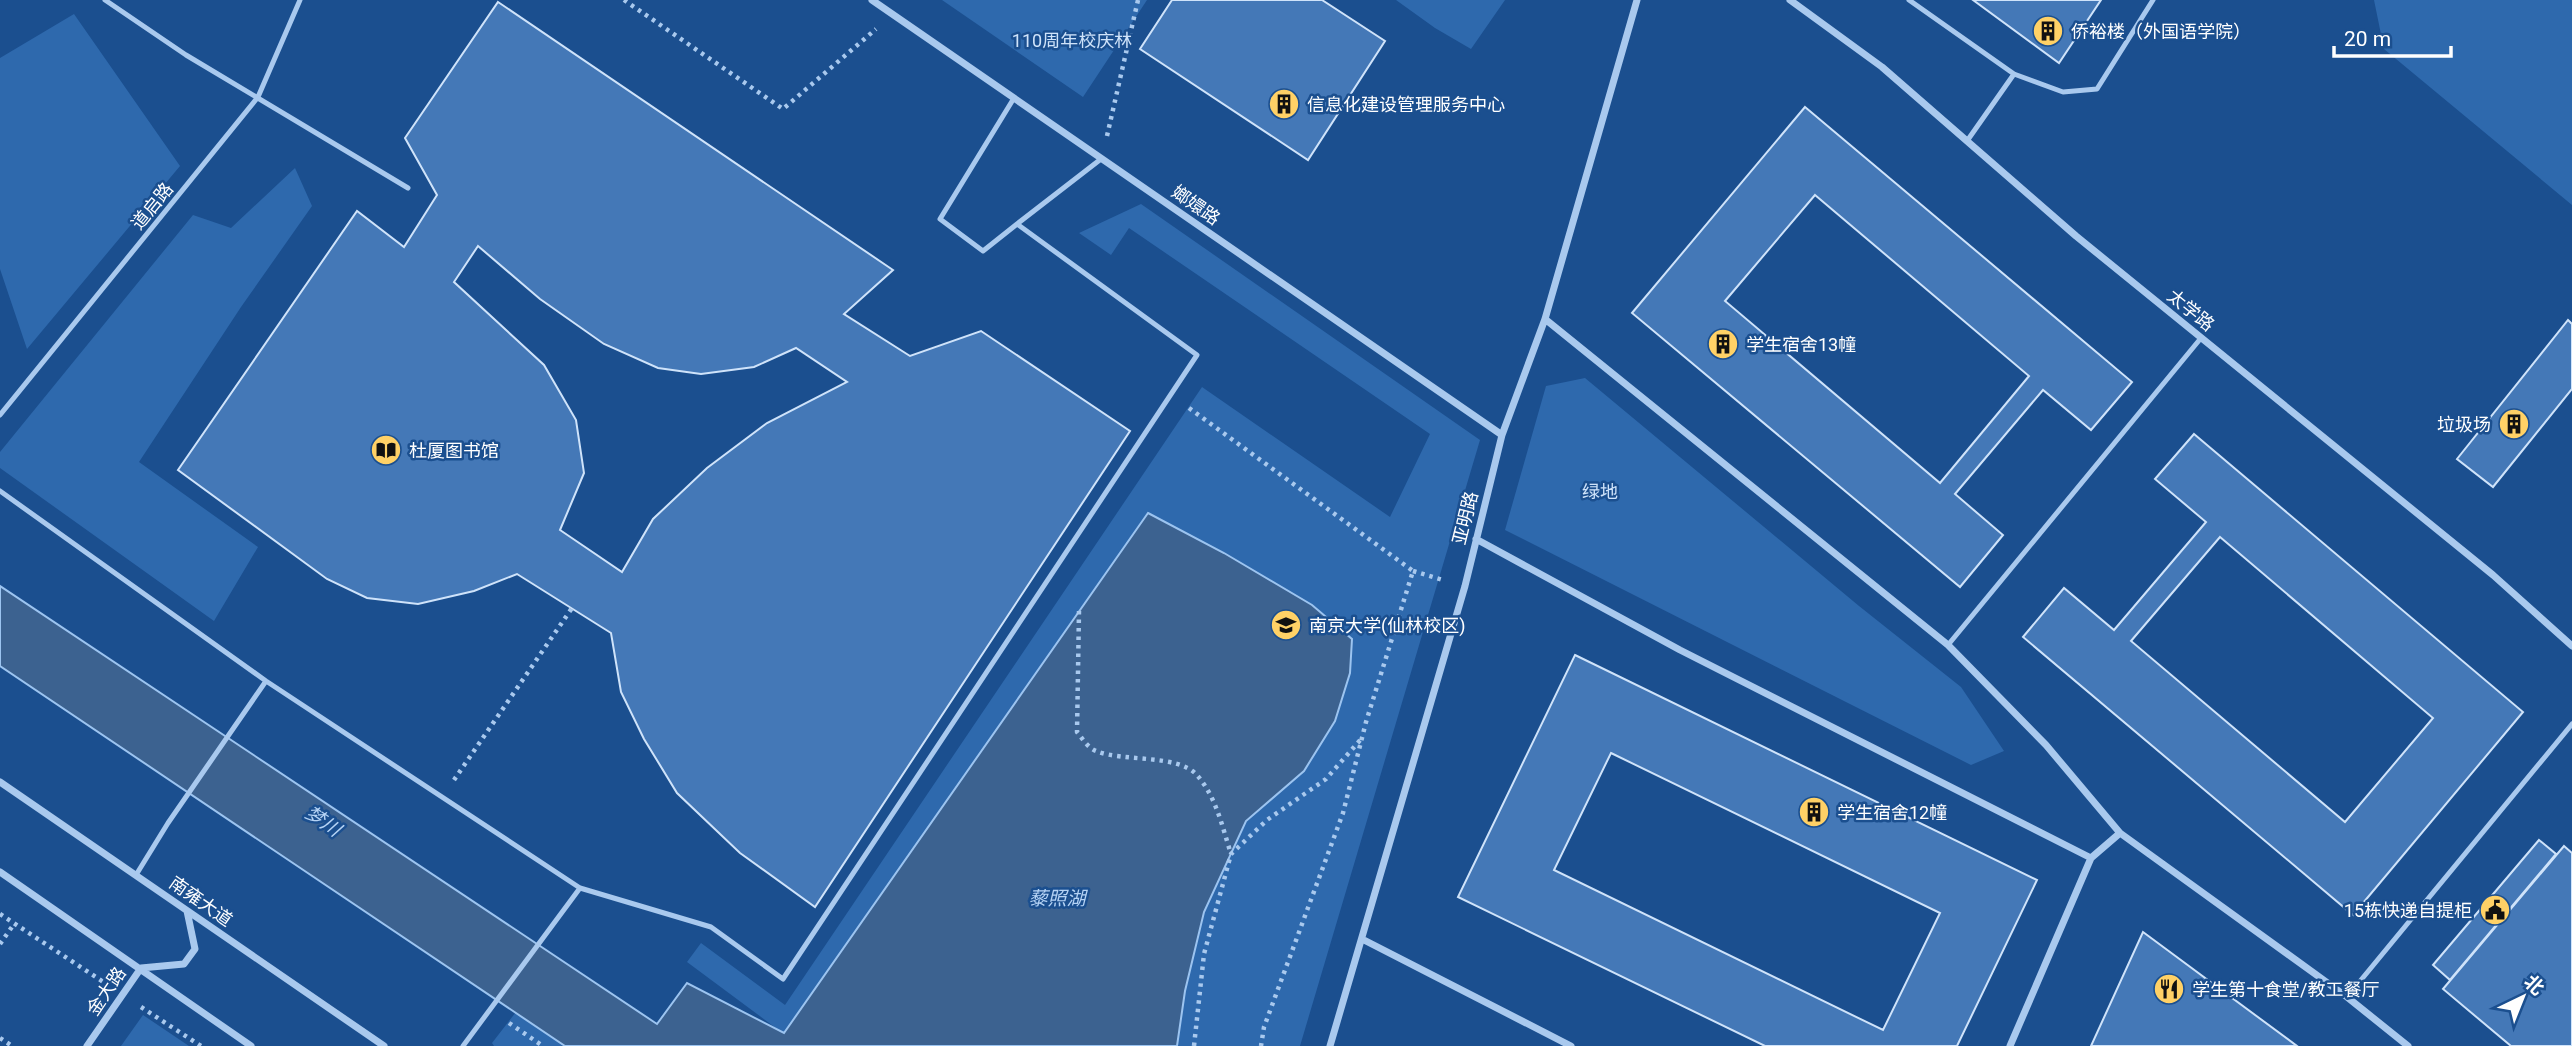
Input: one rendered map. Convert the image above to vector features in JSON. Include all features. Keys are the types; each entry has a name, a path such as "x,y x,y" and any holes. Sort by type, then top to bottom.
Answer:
{"street":[{"name":"嫏嬛路","path":"872,0 1502,435"},
{"name":"亚明路","path":"1330,1046 1465,586 1502,435 1545,319 1637,0"},
{"name":"太学路","path":"1790,0 1882,66 2076,236 2493,575 2572,646"},
{"path":"1545,319 1948,645 2046,745 2120,833 2347,997 2409,1046"},
{"path":"1476,539 1693,656 2091,858"},
{"name":"南雍大道","path":"0,782 384,1046"},
{"path":"2010,1046 2091,858 2120,833"},
{"path":"0,872 251,1046"},
{"name":"金大路","path":"87,1046 141,968 184,964 195,949 187,910"},
{"path":"1362,939 1572,1046"}],"lane":[{"path":"105,0 186,55 408,188"},
{"name":"道启路","path":"0,415 258,97 300,0"},
{"path":"1909,0 2014,74 2063,92 2096,89 2153,0"},
{"path":"1967,141 2014,74"},
{"path":"1014,98 940,219 983,251 1101,159"},
{"path":"0,491 266,681 580,888 710,927 783,979 1197,355 1017,225"},
{"path":"1948,645 2202,338"},
{"path":"136,875 238,718 266,681"},
{"path":"2347,997 2572,724"},
{"path":"463,1046 580,888"}],"path":[{"path":"624,0 783,109 858,46"},
{"path":"1101,159 1138,0"},
{"path":"1171,395 1413,571 1465,586"},
{"path":"1261,1046 1264,1027 1343,813 1362,737 1413,571"},
{"path":"442,798 572,608"},
{"path":"1079,611 1077,732 1093,751 1129,759 1167,761 1194,772 1212,796 1231,854"},
{"path":"1194,1046 1204,954 1231,854 1267,820 1326,779 1362,737"},
{"path":"0,915 201,1046"},
{"path":"0,944 14,924"},
{"path":"489,1009 543,1046"},
{"path":"0,1038 12,1046"}],"green space":[{"name":"110周年校庆林","path":"942,0 1147,0 1083,97"},
{"path":"1396,0 1505,0 1471,49 1435,28"},
{"path":"2374,0 2572,0 2572,205 2384,49"},
{"path":"74,14 180,166 27,349 0,269 0,58"},
{"path":"295,168 312,206 241,307 139,462 258,547 214,621 0,468 0,452 193,215 231,228"},
{"path":"1141,204 1480,440 1300,1046 1177,1046 1185,991 1204,912 1246,821 1304,771 1352,639 1312,605 1224,553 1148,513 784,1034 687,962 701,943 785,1005 1202,387 1390,517 1430,434 1129,228 1111,255 1079,233"},
{"name":"绿地","path":"1585,378 1859,606 1961,687 2004,751 1971,765 1505,530 1546,386"},
{"path":"516,1012 565,1046 494,1046 492,1043"},
{"path":"143,1015 189,1046 121,1046"}],"water":[{"name":"藜照湖","path":"1148,513 1224,553 1312,605 1352,639 1350,673 1335,721 1304,771 1246,821 1204,912 1185,991 1177,1046 565,1046 0,666 0,586 657,1024 687,983 784,1033"}],"building":[{"name":"信息化建设管理服务中心","path":"1172,0 1322,0 1385,41 1308,160 1140,49"},
{"name":"侨裕楼（外国语学院）","path":"1973,0 2101,0 2059,63"},
{"name":"杜厦图书馆","path":"498,2 893,270 844,314 910,356 981,331 1130,431 815,907 740,853 677,793 644,739 621,692 611,633 517,574 474,591 418,604 367,598 327,579 178,470 357,211 404,247 437,195 405,138","holes":["478,246 540,299 604,344 658,368 701,374 754,367 796,348 847,382 767,423 707,468 653,519 622,572 560,530 584,473 576,420 544,365 454,282"]},
{"name":"学生宿舍13幢","path":"1805,107 2132,382 2091,430 2043,390 1955,494 2003,535 1960,587 1632,313","holes":["1815,195 2029,376 1940,483 1725,301"]},
{"name":"垃圾场","path":"2568,320 2572,324 2572,389 2493,487 2457,459"},
{"path":"2194,434 2523,712 2353,915 2023,637 2064,588 2114,630 2206,522 2155,479","holes":["2220,537 2433,718 2345,822 2131,641"]},
{"name":"学生宿舍12幢","path":"1575,655 2037,880 1957,1046 1765,1046 1458,897","holes":["1611,753 1940,913 1883,1030 1554,870"]},
{"name":"15栋快递自提柜","path":"2539,840 2556,854 2450,980 2433,965"},
{"path":"2564,846 2572,853 2572,1046 2511,1046 2443,989"},
{"name":"学生第十食堂/教工餐厅","path":"2143,932 2297,1046 2091,1046"}],"place":[{"name":"侨裕楼（外国语学院）","path":"2048,31"},
{"name":"信息化建设管理服务中心","path":"1284,104"},
{"name":"学生宿舍13幢","path":"1723,344"},
{"name":"垃圾场","path":"2514,424"},
{"name":"杜厦图书馆","path":"386,450"},
{"name":"南京大学(仙林校区)","path":"1286,625"},
{"name":"学生宿舍12幢","path":"1814,812"},
{"name":"15栋快递自提柜","path":"2495,910"},
{"name":"学生第十食堂/教工餐厅","path":"2169,989"}],"water label":[{"name":"梦川","path":"323,821"}]}
